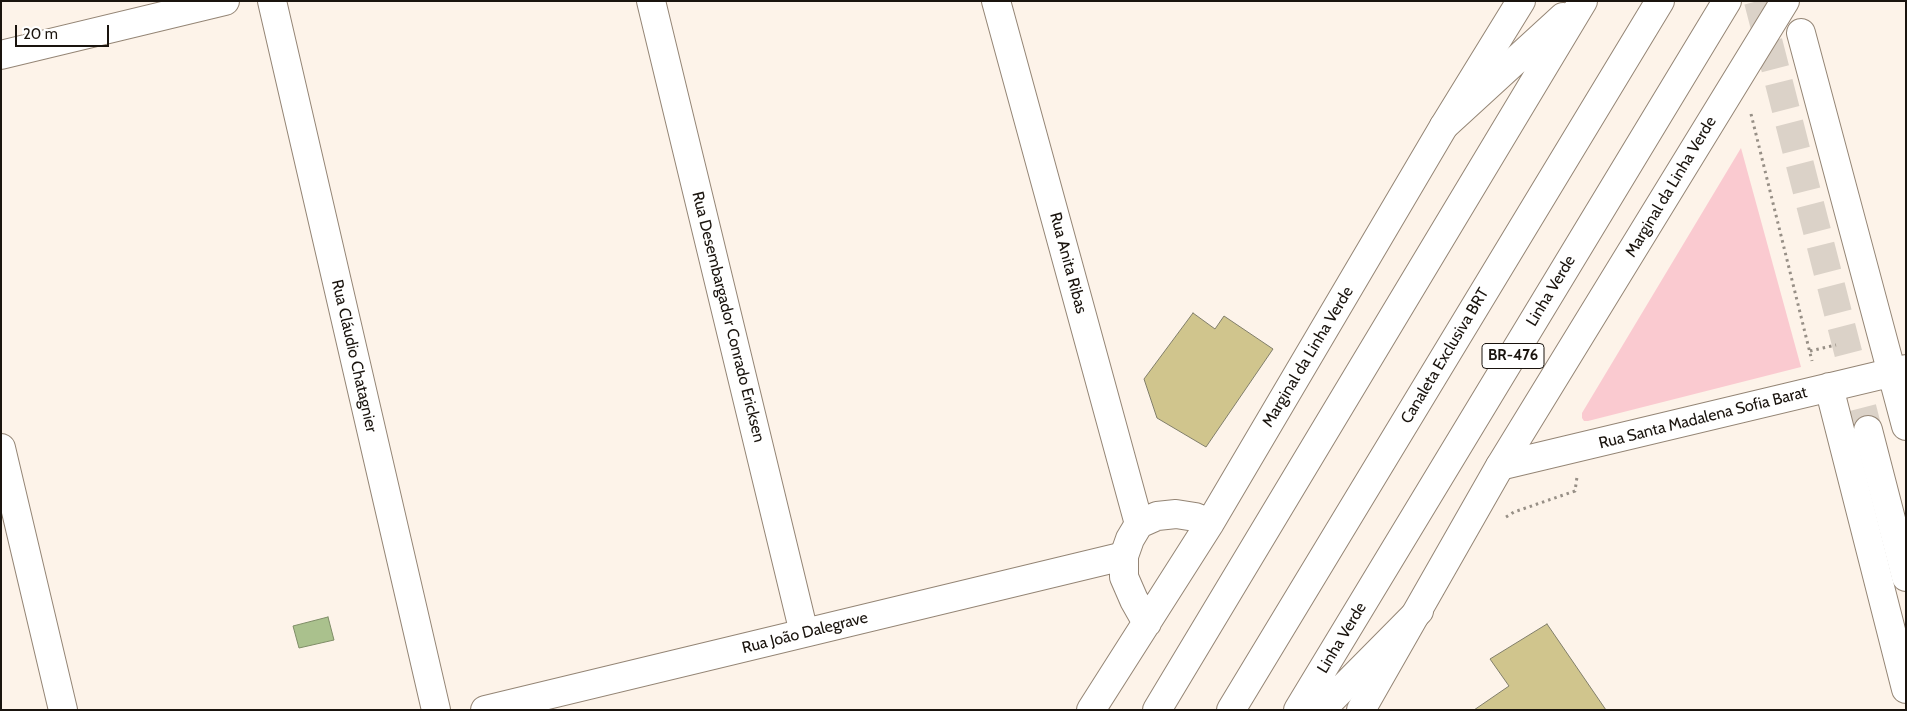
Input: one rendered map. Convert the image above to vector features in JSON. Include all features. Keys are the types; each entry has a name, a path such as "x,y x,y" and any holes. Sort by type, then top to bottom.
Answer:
{"main road":[{"path":"1,55 225,1"},
{"name":"Rua Cláudio Chatagnier","path":"272,1 436,710"},
{"name":"Rua Desembargador Conrado Ericksen","path":"651,1 804,633"},
{"name":"Rua Anita Ribas","path":"996,1 1140,524"},
{"name":"Marginal da Linha Verde","path":"1091,710 1210,523 1444,126 1521,1"},
{"path":"1444,126 1582,1"},
{"path":"1157,710 1582,1"},
{"name":"Canaleta Exclusiva BRT","path":"1231,710 1660,1"},
{"name":"Linha Verde","path":"1298,710 1727,1"},
{"name":"Marginal da Linha Verde","path":"1360,710 1500,466 1784,1"},
{"path":"1801,33 1899,370 1906,426"},
{"name":"Rua Santa Madalena Sofia Barat","path":"1500,466 1899,370"},
{"path":"1829,387 1906,689"},
{"path":"1868,430 1906,577"},
{"path":"1,448 63,710"},
{"path":"1147,623 1124,577 1124,556 1130,539 1140,524 1157,516 1176,514 1195,517 1210,523"},
{"name":"Rua João Dalegrave","path":"485,710 1124,556"},
{"path":"1321,710 1418,611"}],"path":[{"path":"1750,109 1813,364"},
{"path":"1810,351 1836,345"}],"shaded area":[{"path":"1741,148 1801,367 1584,421 1582,413"},
{"path":"328,617 334,640 299,648 293,626"}],"building":[{"path":"1193,313 1215,329 1224,316 1273,349 1206,447 1157,418 1144,379"},
{"path":"1547,624 1606,710 1474,710 1509,686 1490,659"}],"tunnel":[{"path":"1758,1 1868,430"}]}
